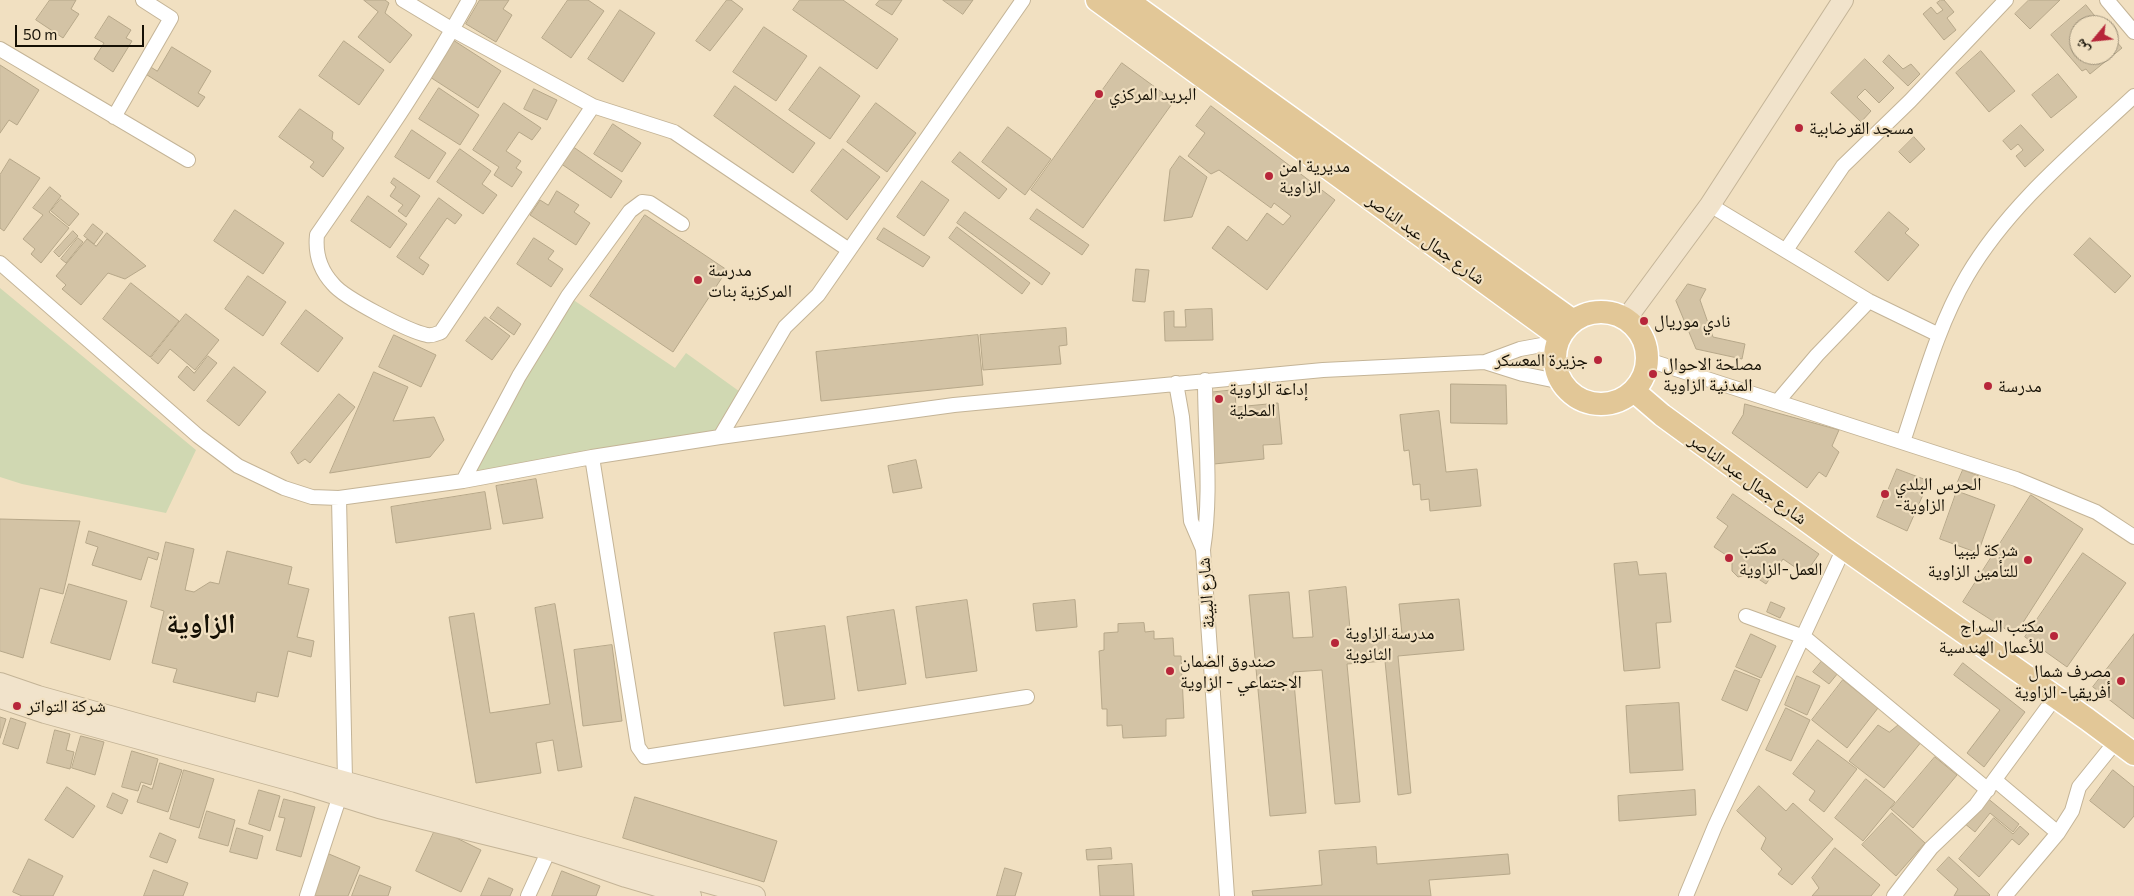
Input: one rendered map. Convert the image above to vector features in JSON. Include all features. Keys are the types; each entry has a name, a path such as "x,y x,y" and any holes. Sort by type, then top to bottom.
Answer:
{"main road":[{"name":"شارع جمال عبد الناصر","path":"1097,0 1564,333"},
{"name":"شارع جمال عبد الناصر","path":"1127,0 1564,333"},
{"path":"1626,319 1710,206 1843,0"},
{"path":"1594,312 1605,312 1626,319 1642,337 1648,360 1646,372 1634,391 1616,402 1596,404 1576,397 1562,382 1555,362 1564,333 1594,312"},
{"name":"شارع جمال عبد الناصر","path":"1634,391 1662,415 1844,548 2056,696 2134,754"},
{"path":"0,683 343,788 755,896"},
{"path":"0,698 45,713 287,780 343,788 417,819 549,850 626,877 691,896"}],"street":[{"path":"114,117 171,18 144,0"},
{"path":"404,0 453,30 593,106 674,132 849,250"},
{"path":"469,0 453,30 317,235 316,249 322,269 334,286 377,313 427,335 434,335 446,327 593,106"},
{"path":"720,437 785,327 818,295 1023,0"},
{"path":"1786,250 1843,166 1910,102 2006,0"},
{"path":"2106,0 2134,32"},
{"path":"0,49 188,160"},
{"path":"1903,442 1939,335 1966,277 1989,243 2020,206 2134,96"},
{"path":"463,481 519,376 568,296 630,211 642,202 650,203 682,224"},
{"path":"1710,206 1869,301 1939,335"},
{"path":"0,263 198,436 238,466 284,488 312,497 339,498 463,481 592,457 954,404 1323,370 1485,362 1564,333"},
{"path":"1778,401 1817,355 1869,301"},
{"path":"1648,360 2016,479 2096,512 2134,536"},
{"path":"1485,362 1523,374 1562,382"},
{"name":"شارع البيئة","path":"1205,380 1208,489 1207,523 1203,550 1227,896"},
{"path":"1176,383 1182,417 1191,521 1203,550"},
{"path":"592,457 638,747 646,757 1027,697"},
{"path":"307,896 343,788 339,498"},
{"path":"1686,896 1715,826 1844,548"},
{"path":"1746,616 1804,637 1991,785 2058,833"},
{"path":"1894,896 1931,848 1957,825 1991,785 2056,696"},
{"path":"2005,896 2058,833 2072,811 2080,787 2117,740"},
{"path":"528,896 549,850"}],"green space":[{"path":"0,288 196,450 166,513 22,484 0,477"},
{"path":"569,297 675,368 686,353 743,394 719,435 464,481"}],"building":[{"path":"50,0 76,0 71,9 79,14 63,38 36,20"},
{"path":"364,0 385,0 389,3 385,13 412,35 390,63 358,37 378,12"},
{"path":"480,0 509,0 503,9 512,15 496,42 466,24"},
{"path":"568,0 588,0 604,11 571,58 542,38"},
{"path":"727,0 731,0 743,9 710,51 696,41"},
{"path":"800,0 843,0 898,39 877,69 793,10"},
{"path":"880,0 902,0 892,15 876,5"},
{"path":"943,0 973,0 963,14"},
{"path":"1944,0 1954,12 1947,18 1956,30 1944,40 1923,14 1931,7 1937,14 1943,10 1937,3"},
{"path":"2029,0 2060,0 2030,29 2015,14"},
{"path":"2086,5 2094,15 2074,15"},
{"path":"620,10 655,33 623,82 588,59"},
{"path":"109,16 131,30 126,38 132,41 113,72 94,59 104,43 95,38"},
{"path":"2069,20 2069,56 2051,35"},
{"path":"764,27 807,56 776,101 733,72"},
{"path":"453,40 501,71 478,108 430,77"},
{"path":"344,41 384,70 359,105 319,76"},
{"path":"172,47 211,71 198,93 205,97 198,107 144,73 149,66 157,71"},
{"path":"1981,51 2015,91 1989,112 1956,73"},
{"path":"1889,55 1903,69 1911,64 1920,74 1908,86 1883,62"},
{"path":"1865,59 1894,88 1879,103 1865,89 1857,97 1871,111 1861,122 1831,93"},
{"path":"1122,63 1174,101 1083,228 1031,190"},
{"path":"0,65 39,90 17,125 9,120 0,133"},
{"path":"2077,65 2101,65 2090,74 2086,69 2082,71"},
{"path":"820,67 860,96 830,139 789,110"},
{"path":"2058,74 2077,97 2051,118 2032,95"},
{"path":"735,86 815,143 793,173 714,116"},
{"path":"439,88 479,115 460,145 419,119"},
{"path":"534,89 557,100 547,120 524,109"},
{"path":"504,103 541,128 532,140 519,132 506,151 521,161 516,168 522,172 512,187 494,175 499,167 473,150"},
{"path":"876,103 916,133 887,172 847,142"},
{"path":"1211,106 1335,200 1267,290 1212,248 1228,226 1247,241 1267,213 1283,225 1291,216 1274,203 1271,208 1219,170 1211,174 1188,156 1205,133 1196,126"},
{"path":"300,109 333,132 332,139 344,148 323,177 310,167 314,162 279,137"},
{"path":"613,124 641,143 622,172 594,154"},
{"path":"2021,125 2044,150 2025,167 2016,156 2023,150 2018,144 2011,150 2003,141"},
{"path":"1008,127 1051,159 1025,195 982,162"},
{"path":"412,130 446,153 429,179 395,157"},
{"path":"1914,137 1925,149 1910,163 1899,152"},
{"path":"572,146 622,181 611,198 560,163"},
{"path":"460,149 491,171 482,184 497,195 483,214 437,182"},
{"path":"843,149 880,177 847,220 811,191"},
{"path":"960,152 1007,189 999,199 952,162"},
{"path":"1180,156 1207,177 1192,217 1164,221 1170,170"},
{"path":"10,159 40,178 4,231 0,228 0,175"},
{"path":"394,178 420,196 406,217 398,211 403,205 390,196 396,187 391,183"},
{"path":"922,181 949,200 924,236 897,217"},
{"path":"50,187 61,196 49,212 69,228 41,263 31,254 35,249 23,239 43,215 33,208"},
{"path":"557,191 579,205 574,212 590,223 576,245 530,215 540,200 548,205"},
{"path":"368,196 407,224 390,248 351,221"},
{"path":"439,198 462,215 455,224 447,218 419,258 429,265 423,275 397,257"},
{"path":"61,199 79,214 69,226 51,211"},
{"path":"1037,209 1089,245 1082,255 1030,219"},
{"path":"235,210 284,243 263,274 214,241"},
{"path":"965,212 1050,273 1042,285 957,223"},
{"path":"1889,212 1909,229 1905,233 1919,245 1888,281 1855,252"},
{"path":"645,215 727,270 673,352 590,296"},
{"path":"93,224 103,232 94,244 84,236"},
{"path":"957,227 1030,283 1022,294 949,238"},
{"path":"884,228 930,257 923,267 877,239"},
{"path":"73,231 78,236 59,257 54,252"},
{"path":"107,233 146,266 125,279 108,273 81,305 62,289 66,285 56,276 87,239 96,246"},
{"path":"78,238 83,242 66,263 61,259"},
{"path":"534,238 554,251 548,259 563,269 551,287 517,264"},
{"path":"2090,238 2131,276 2115,293 2074,255"},
{"path":"1136,269 1149,270 1145,302 1133,301"},
{"path":"248,276 286,302 263,336 225,309"},
{"path":"131,283 179,321 150,357 103,319"},
{"path":"1688,284 1706,289 1700,300 1713,337 1745,344 1742,359 1696,349 1676,301"},
{"path":"498,307 521,324 514,335 490,318"},
{"path":"1212,309 1213,340 1165,341 1164,312 1174,311 1174,327 1186,327 1185,310"},
{"path":"306,310 343,338 318,372 281,344"},
{"path":"186,314 219,340 195,370 170,349 158,364 151,358"},
{"path":"485,317 510,336 492,360 466,341"},
{"path":"1066,328 1067,345 1059,346 1061,364 983,370 980,335"},
{"path":"394,335 436,355 421,387 379,367"},
{"path":"978,335 983,385 821,401 816,352"},
{"path":"208,356 217,363 194,391 178,377 187,366 194,373"},
{"path":"234,367 266,392 239,426 207,401"},
{"path":"374,372 408,387 393,421 434,417 444,440 430,457 330,473"},
{"path":"1451,384 1506,385 1507,424 1451,423"},
{"path":"1235,390 1236,407 1278,403 1282,444 1263,445 1264,459 1214,464 1207,393"},
{"path":"339,394 355,407 310,463 305,459 298,464 291,453"},
{"path":"1745,404 1839,430 1832,446 1839,452 1826,477 1819,472 1807,488 1732,433 1743,415"},
{"path":"1439,411 1446,472 1477,469 1481,506 1430,511 1429,499 1421,500 1420,484 1413,485 1409,450 1404,451 1400,415"},
{"path":"916,460 922,488 893,493 888,466"},
{"path":"1897,469 1929,481 1907,531 1877,517"},
{"path":"1963,470 1979,476 1973,491 1957,484"},
{"path":"536,479 543,518 503,524 496,486"},
{"path":"1957,491 1995,505 1978,553 1940,539"},
{"path":"485,492 491,529 396,543 391,507"},
{"path":"1733,494 1819,554 1805,574 1783,559 1766,584 1751,574 1738,577 1732,571 1732,559 1714,547 1728,526 1717,518"},
{"path":"2031,495 2083,529 2015,635 1963,602"},
{"path":"0,519 80,521 63,594 40,588 23,658 0,651"},
{"path":"89,531 159,553 157,560 148,557 141,580 92,565 98,547 86,543"},
{"path":"166,542 194,549 185,590 194,592 210,582 219,584 227,551 292,567 288,584 309,589 297,637 314,641 311,657 288,651 278,697 257,692 255,702 173,682 177,669 152,663 164,611 151,607"},
{"path":"2083,553 2126,583 2067,667 2025,637"},
{"path":"1637,562 1639,575 1666,573 1671,622 1656,623 1660,668 1624,671 1614,564"},
{"path":"69,584 127,601 110,660 51,643"},
{"path":"1346,587 1351,639 1402,634 1399,604 1459,599 1464,650 1398,656 1411,793 1398,795 1385,661 1347,664 1360,802 1335,804 1322,670 1293,672 1306,813 1270,816 1249,595 1289,592 1293,638 1313,637 1309,591"},
{"path":"967,600 977,671 926,678 916,607"},
{"path":"1075,600 1077,627 1036,631 1033,604"},
{"path":"1771,602 1785,608 1780,618 1767,612"},
{"path":"555,604 582,767 558,771 553,740 536,743 541,773 476,783 449,617 474,613 490,713 550,704 535,608"},
{"path":"894,610 906,684 858,691 847,617"},
{"path":"1144,623 1145,632 1154,631 1154,639 1173,638 1174,656 1181,656 1184,718 1166,719 1166,736 1123,738 1122,725 1107,726 1107,709 1102,709 1099,651 1104,650 1104,633 1118,632 1118,624"},
{"path":"825,626 835,699 784,706 774,633"},
{"path":"1751,634 1776,646 1761,678 1736,667"},
{"path":"2134,634 2134,719 2093,687"},
{"path":"612,645 622,721 583,726 574,650"},
{"path":"1822,661 1838,673 1829,684 1813,672"},
{"path":"1963,663 2025,712 1984,767 1967,753 2000,710 1954,675"},
{"path":"1735,670 1760,680 1747,711 1722,700"},
{"path":"1797,676 1820,686 1807,715 1785,705"},
{"path":"1843,680 1878,708 1847,748 1812,720"},
{"path":"1679,703 1683,770 1630,773 1626,706"},
{"path":"1786,708 1810,720 1791,761 1766,750"},
{"path":"0,717 6,719 0,738"},
{"path":"11,718 26,723 18,749 3,744"},
{"path":"1901,723 1922,741 1884,788 1849,761 1878,725 1889,732"},
{"path":"55,730 70,734 66,750 74,752 70,769 47,763"},
{"path":"81,736 104,742 95,775 72,768"},
{"path":"1818,740 1857,769 1824,812 1809,800 1815,791 1793,774"},
{"path":"132,751 158,759 151,785 141,782 138,791 122,787"},
{"path":"1935,757 1957,775 1913,828 1891,809"},
{"path":"160,763 182,770 168,812 137,802 143,785 152,789"},
{"path":"184,770 214,779 199,828 170,819"},
{"path":"2113,770 2134,787 2134,816 2124,828 2090,801"},
{"path":"1866,779 1895,802 1863,841 1835,818"},
{"path":"1759,786 1786,811 1793,803 1833,839 1792,885 1778,874 1782,869 1761,849 1766,838 1737,811"},
{"path":"67,787 95,806 73,838 45,820"},
{"path":"259,790 280,796 270,831 249,824"},
{"path":"1695,790 1696,815 1619,821 1618,796"},
{"path":"113,793 128,800 122,814 107,807"},
{"path":"635,797 777,841 764,882 623,838"},
{"path":"1986,797 2019,824 2013,832 1990,813 1975,832 1964,823"},
{"path":"284,799 315,807 301,857 276,850 285,818 279,817"},
{"path":"207,811 235,820 228,846 199,838"},
{"path":"1892,813 1925,843 1896,876 1862,845"},
{"path":"1994,818 2013,834 2020,826 2029,834 2019,845 2012,839 1979,877 1959,859"},
{"path":"237,828 263,836 257,859 230,852"},
{"path":"436,828 481,850 461,892 416,871"},
{"path":"160,833 176,840 167,863 150,857"},
{"path":"1376,847 1377,864 1508,854 1510,874 1429,880 1431,896 1253,896 1252,891 1322,885 1319,851"},
{"path":"1111,848 1112,859 1087,860 1086,850"},
{"path":"1835,848 1880,885 1871,896 1812,896 1819,888 1812,878"},
{"path":"329,854 360,867 348,896 312,896"},
{"path":"1949,857 1990,895 1954,896 1958,889 1937,870"},
{"path":"29,859 63,876 53,896 22,896 13,892"},
{"path":"1132,864 1134,896 1100,896 1098,866"},
{"path":"1005,868 1022,873 1015,896 997,896"},
{"path":"154,870 188,883 183,896 144,896"},
{"path":"562,871 600,886 596,896 552,896"},
{"path":"360,875 391,887 388,896 352,896"},
{"path":"489,878 513,889 510,896 481,896"}],"place":[{"name":"البريد المركزي","path":"1099,94"},
{"name":"مسجد القرضابية","path":"1799,128"},
{"name":"مديرية امن الزاوية","path":"1269,176"},
{"name":"مدرسة المركزية بنات","path":"698,280"},
{"name":"نادي موريال","path":"1644,321"},
{"name":"جزيرة المعسكر","path":"1598,360"},
{"name":"مصلحة الاحوال المدنية الزاوية","path":"1653,374"},
{"name":"مدرسة","path":"1988,386"},
{"name":"إداعة الزاوية المحلية","path":"1219,399"},
{"name":"الحرس البلدي -الزاوية","path":"1885,494"},
{"name":"مكتب العمل-الزاوية","path":"1729,558"},
{"name":"شركة ليبيا للتأمين الزاوية","path":"2028,560"},
{"name":"مكتب السراج للأعمال الهندسية","path":"2054,636"},
{"name":"مدرسة الزاوية الثانوية","path":"1335,643"},
{"name":"صندوق الضمان الاجتماعي - الزاوية","path":"1170,671"},
{"name":"مصرف شمال أفريقيا- الزاوية","path":"2121,681"},
{"name":"شركة التواتر","path":"17,706"}],"district":[{"name":"الزاوية","path":"201,624"}]}
